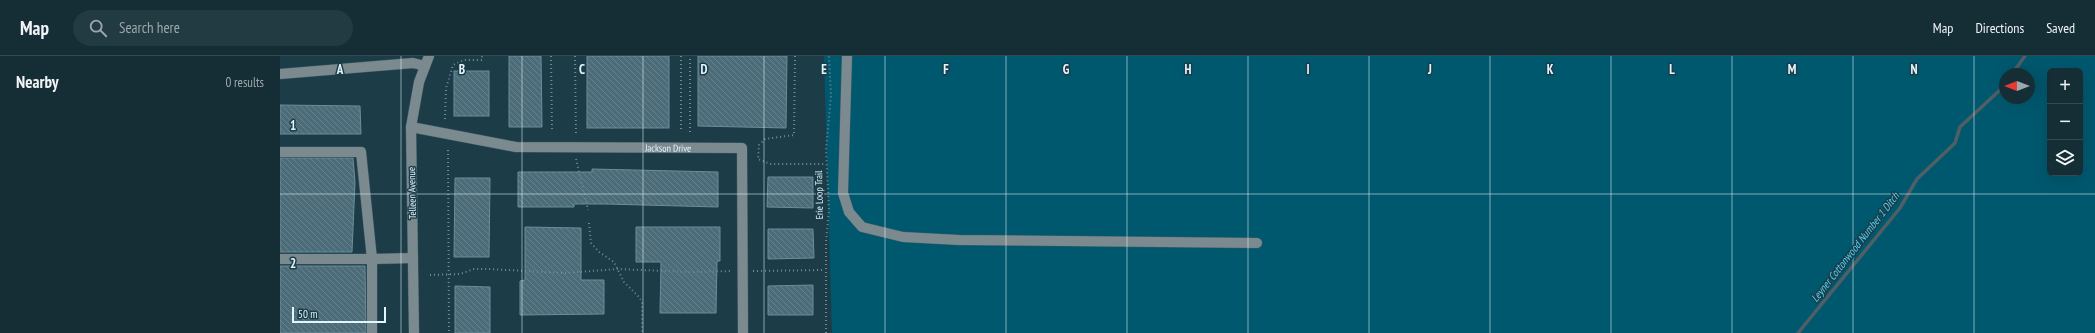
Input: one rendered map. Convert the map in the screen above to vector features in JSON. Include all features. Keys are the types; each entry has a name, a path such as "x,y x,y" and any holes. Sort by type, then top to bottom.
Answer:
{"street":[{"path":"847,56 843,193 849,212 862,227 903,237 959,240 1257,243"},
{"path":"280,74 427,61"},
{"name":"Telleen Avenue","path":"414,333 412,258 412,127 415,101 427,61"},
{"name":"Jackson Drive","path":"412,127 516,147 742,148 743,333"},
{"path":"280,152 361,152 372,259 372,333"},
{"path":"280,259 412,258"}],"path":[{"path":"445,119 446,88 453,65 464,60 482,60 482,56"},
{"path":"551,56 552,132"},
{"path":"575,56 576,138"},
{"path":"681,56 681,132"},
{"path":"690,56 690,132"},
{"path":"795,56 794,135 765,139 759,145 758,159 770,164 826,164"},
{"name":"Erie Loop Trail","path":"826,333 826,270 829,210 826,164 831,96 829,56"},
{"path":"448,150 449,333"},
{"path":"576,157 588,210"},
{"path":"589,223 591,243 599,252 614,262 624,282 640,298 642,303 642,333"},
{"path":"430,275 460,274 474,269 564,273 618,269 689,272 733,271"},
{"path":"753,271 826,270"}],"shaded area":[{"path":"824,56 2095,56 2095,333 832,333"}],"building":[{"path":"509,56 541,56 542,127 509,127"},
{"path":"587,56 669,56 669,128 587,128"},
{"path":"698,56 787,56 786,128 698,126"},
{"path":"454,71 489,71 489,116 454,116"},
{"path":"280,105 360,106 361,134 280,134"},
{"path":"280,158 353,158 355,182 352,252 280,252"},
{"path":"592,169 718,172 718,207 574,204 574,207 518,207 518,172 592,172"},
{"path":"768,177 813,177 813,208 767,207"},
{"path":"455,178 490,178 489,257 454,257"},
{"path":"525,227 581,228 581,280 604,280 604,314 520,315 520,281 525,280"},
{"path":"636,227 720,227 720,261 717,261 716,313 660,313 661,262 636,262"},
{"path":"768,229 813,229 814,258 768,259"},
{"path":"280,266 365,266 366,333 280,333"},
{"path":"813,285 813,315 768,315 768,286"},
{"path":"455,286 490,287 490,333 455,333"}],"waterway":[{"name":"Leyner Cottonwood Number 1 Ditch","path":"2016,68 2025,56"},
{"name":"Leyner Cottonwood Number 1 Ditch","path":"1798,333 1900,208 1917,179 1955,143 1960,127 1999,91"}]}
